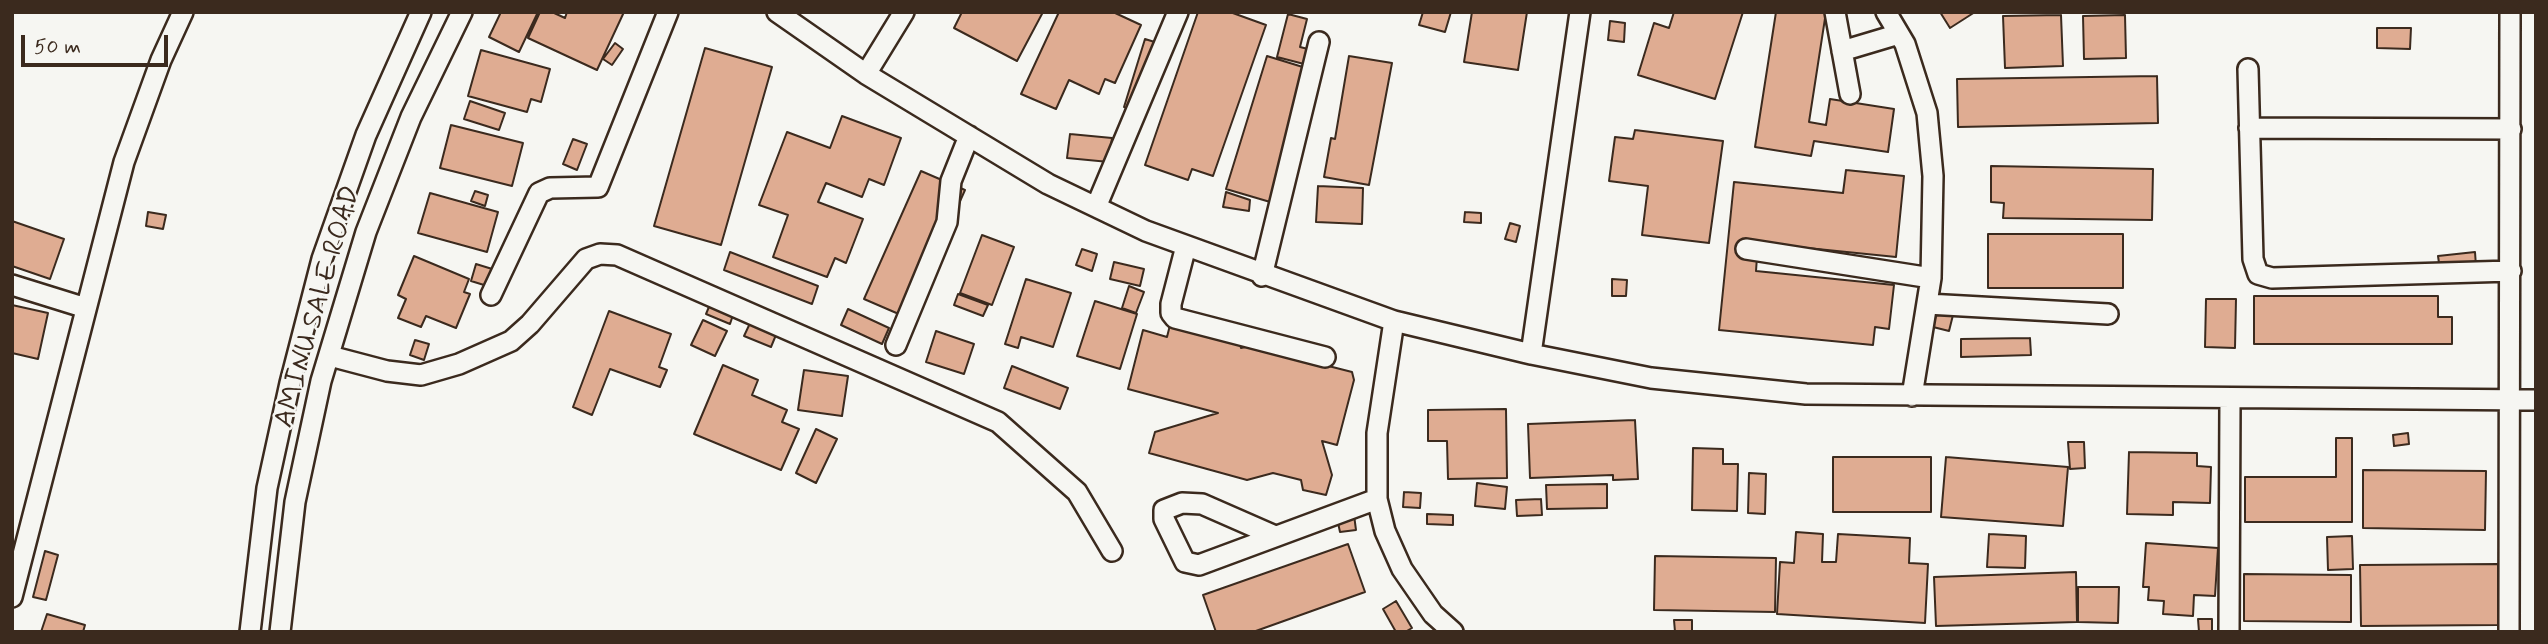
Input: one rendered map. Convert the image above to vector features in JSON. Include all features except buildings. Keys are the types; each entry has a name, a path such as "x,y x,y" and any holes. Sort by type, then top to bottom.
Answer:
{"street":[{"path":"12,597 124,162 161,60 183,12"},
{"name":"AMINU SALE ROAD","path":"250,632 267,488 289,383 323,259 366,135 421,12"},
{"name":"AMINU SALE ROAD","path":"281,632 295,502 321,381 371,219 411,117 462,12"},
{"path":"491,295 539,193 550,188 598,187 668,12"},
{"path":"777,12 866,74 1048,184 1096,207 1262,276 1394,321 1531,354 1651,379 1805,394 2536,400"},
{"path":"866,74 904,12"},
{"path":"1096,207 1178,12"},
{"path":"1531,354 1580,12"},
{"path":"1835,12 1850,94"},
{"path":"1886,12 1905,44 1927,113 1933,176 1931,278 1912,396"},
{"path":"2509,632 2510,12"},
{"path":"1842,51 1899,34"},
{"path":"1262,276 1319,41"},
{"path":"2248,69 2253,258 2258,274 2272,278 2511,271"},
{"path":"2249,128 2511,129"},
{"path":"896,345 947,222 951,181 969,136"},
{"path":"1186,246 1171,304 1171,313 1175,318 1325,357"},
{"path":"1746,249 1931,278"},
{"path":"330,356 387,371 421,375 459,364 511,341 530,324 586,259 600,254 617,255 998,422 1077,492 1112,551"},
{"path":"12,285 86,308"},
{"path":"1927,304 2108,314"},
{"path":"1394,321 1377,433 1377,499 1385,531 1429,623 1453,632"},
{"path":"2229,632 2230,399"},
{"path":"1275,536 1202,503 1182,503 1164,510 1164,519 1185,562 1199,565 1377,499"}]}
